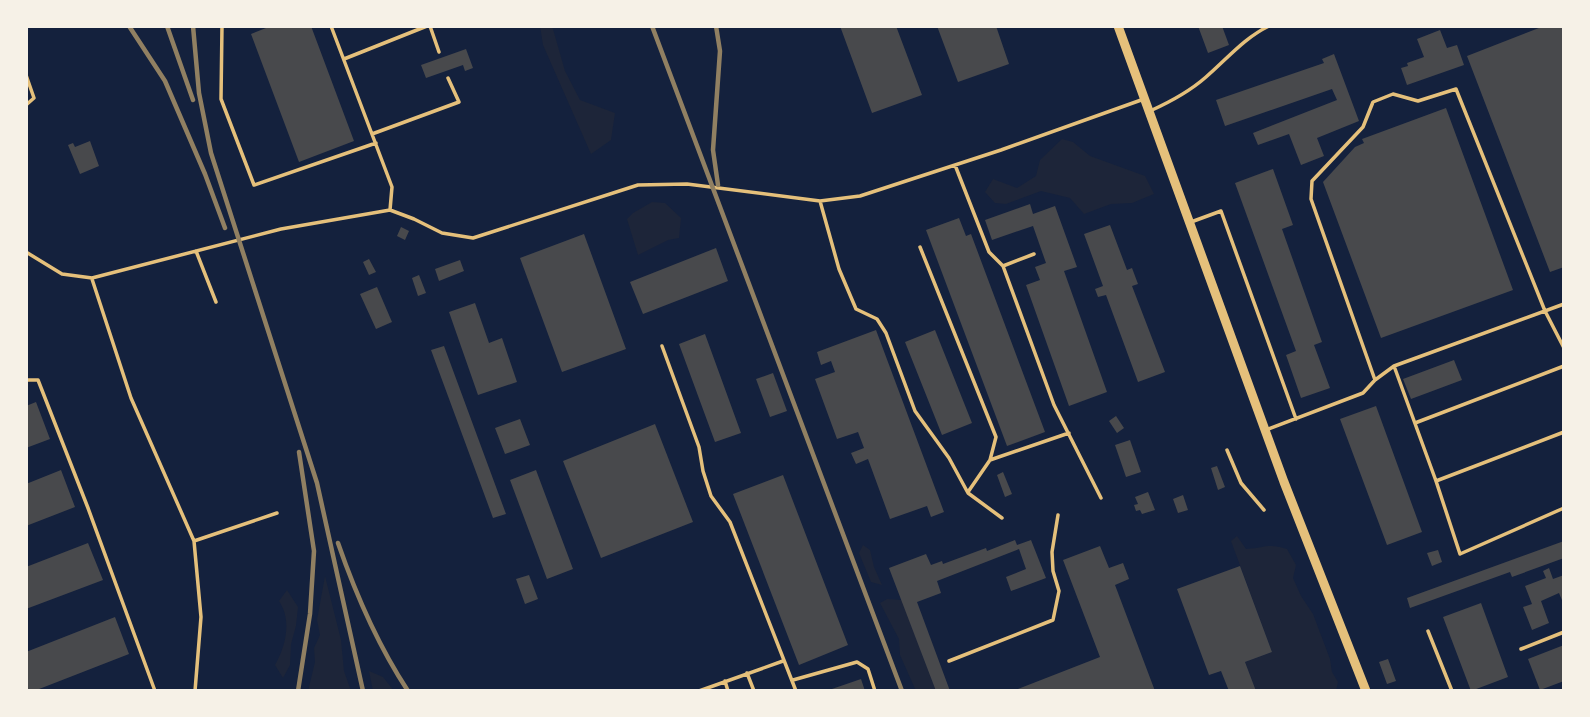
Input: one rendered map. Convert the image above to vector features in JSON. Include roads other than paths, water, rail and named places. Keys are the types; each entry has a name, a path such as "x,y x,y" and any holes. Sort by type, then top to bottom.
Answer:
{"main road":[{"path":"1119,27 1266,430 1366,691"}],"lane":[{"path":"222,26 221,99 254,186 376,143"},
{"path":"331,26 392,187 390,210"},
{"path":"344,59 428,26 439,52"},
{"path":"1149,111 1181,96 1255,33 1269,26"},
{"path":"26,75 34,98 26,105"},
{"path":"372,134 458,102 448,78"},
{"path":"1375,380 1311,199 1312,181 1363,127 1373,102 1393,94 1418,101 1456,89 1545,311 1564,348"},
{"path":"26,252 62,274 92,278 282,229 390,210 442,233 473,238 638,186 687,184 820,201 860,196 1145,99"},
{"path":"956,165 989,252 1003,266 1054,405 1101,498"},
{"path":"820,201 839,269 856,309 877,319 886,333 915,411 949,458 968,493 1002,518"},
{"path":"1190,222 1221,211 1296,419"},
{"path":"920,247 996,437 990,460 968,493"},
{"path":"196,251 216,302"},
{"path":"1003,266 1034,254"},
{"path":"92,278 131,398 194,541 201,617 195,691"},
{"path":"1266,430 1363,393 1394,366 1564,304"},
{"path":"662,346 699,447 711,496 730,522 796,691"},
{"path":"1394,366 1460,554 1564,508"},
{"path":"1415,423 1564,366"},
{"path":"26,380 37,380 88,508 155,691"},
{"path":"1436,481 1564,432"},
{"path":"990,460 1069,433"},
{"path":"1227,450 1241,483 1264,510"},
{"path":"194,541 277,513"},
{"path":"949,661 1053,620 1059,591 1052,552 1058,516"},
{"path":"1428,631 1452,691"},
{"path":"1521,649 1564,632"},
{"path":"699,691 783,660"},
{"path":"792,680 857,662 868,669 875,691"},
{"path":"747,673 754,691"},
{"path":"725,681 728,691"}],"railway":[{"path":"129,26 165,81 225,228"},
{"path":"167,26 193,100"},
{"path":"193,26 199,93 211,153 317,483 363,691"},
{"path":"652,26 902,691"},
{"path":"716,26 720,51 713,150 718,185"},
{"path":"298,691 310,614 314,551 299,452"},
{"path":"338,543 368,619 408,691"}]}
